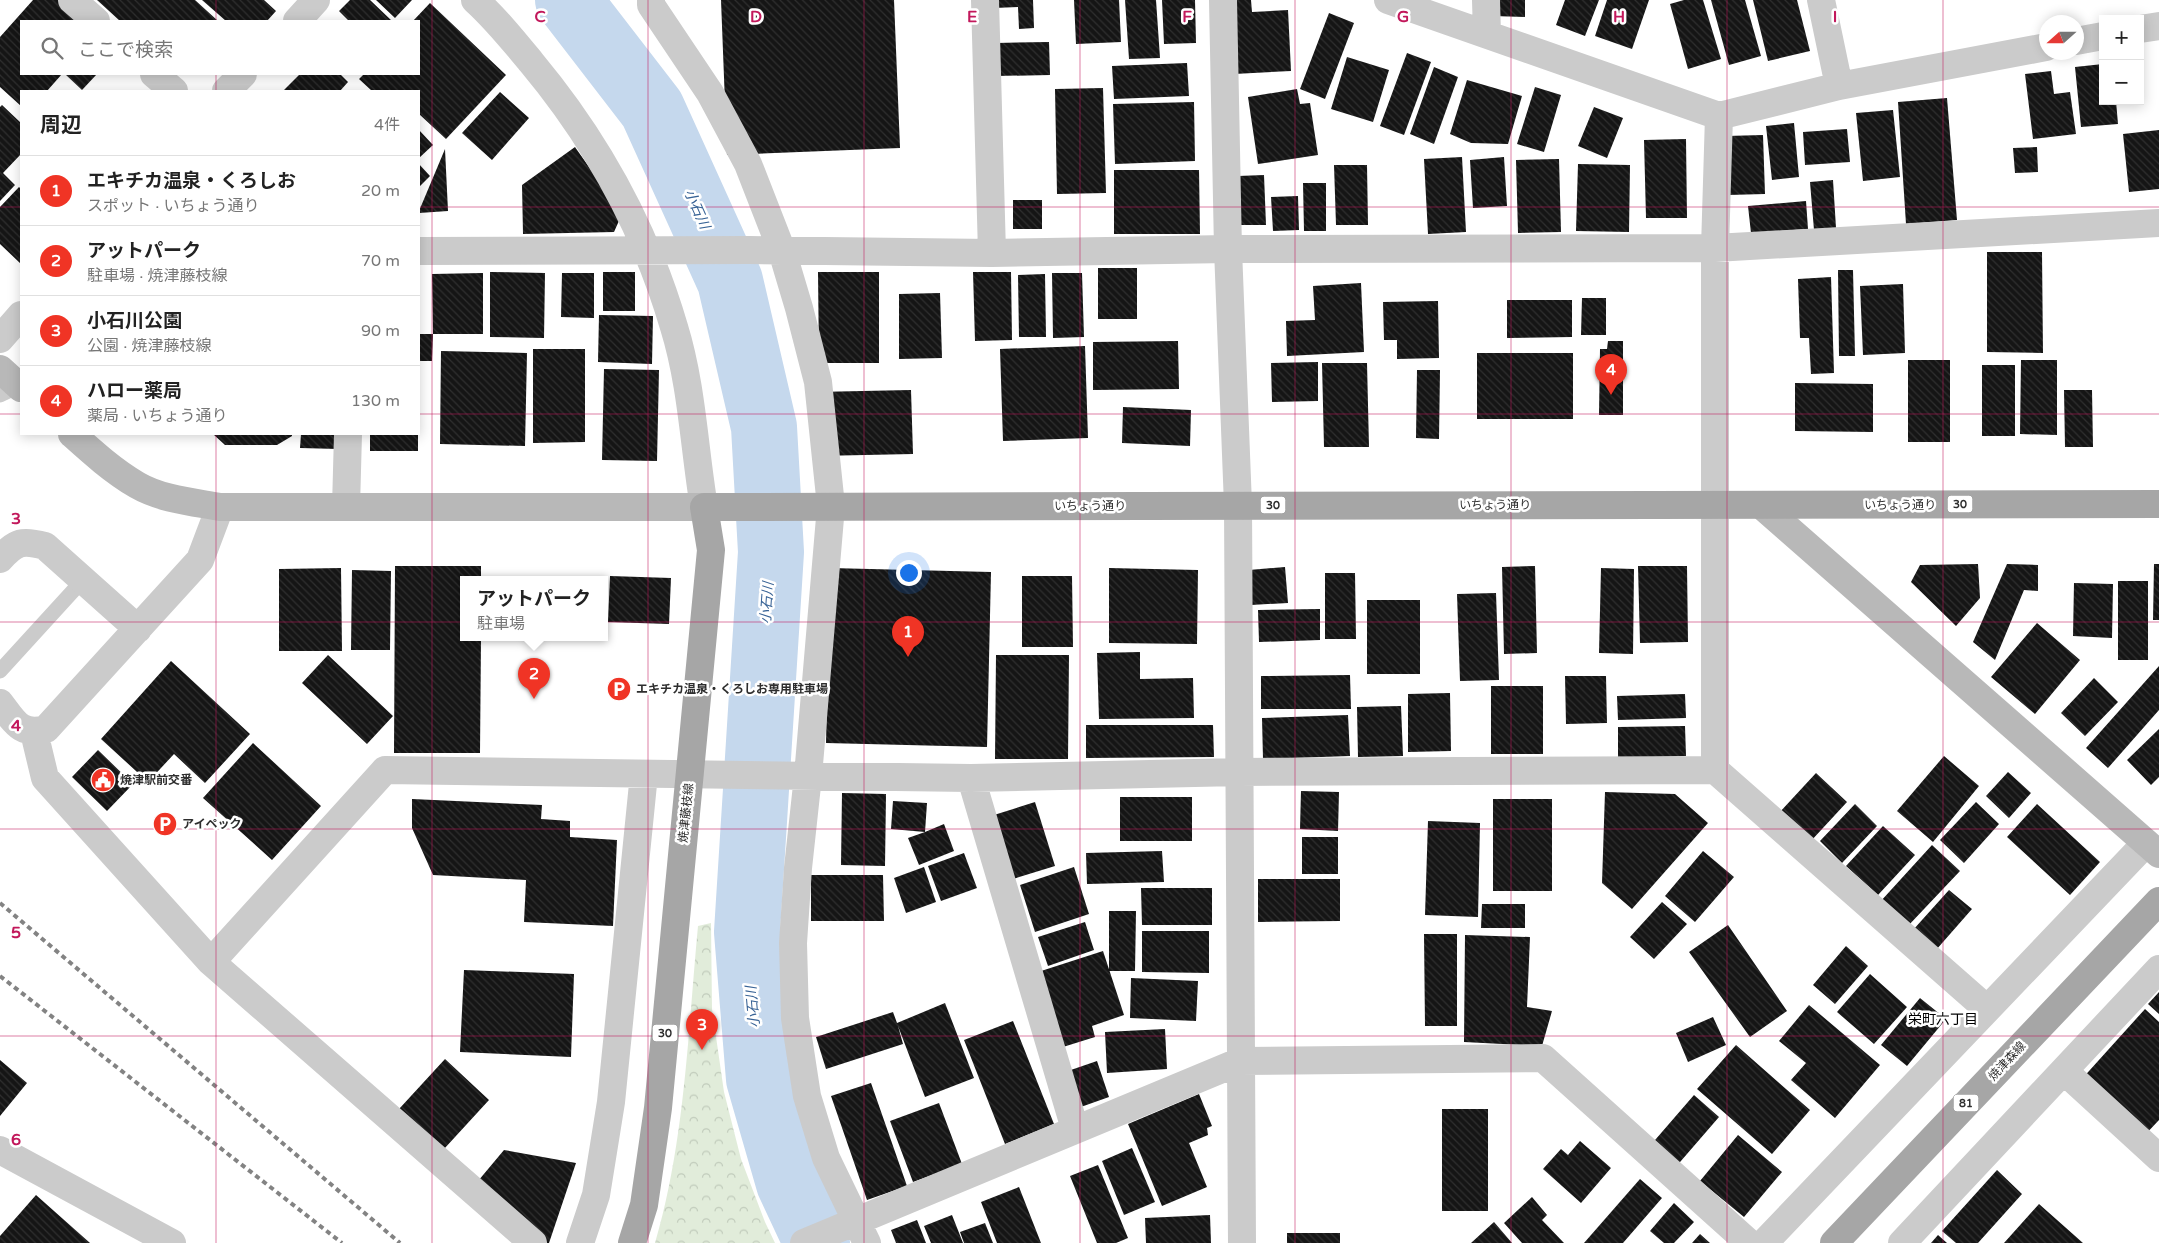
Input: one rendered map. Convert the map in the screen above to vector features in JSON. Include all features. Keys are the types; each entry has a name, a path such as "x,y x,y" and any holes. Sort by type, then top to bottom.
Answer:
{"main road":[{"name":"いちょう通り","path":"831,506 2159,504"},
{"name":"30","path":"704,507 831,506"},
{"name":"焼津藤枝線","path":"632,1243 644,1205 701,775 711,550 704,507"},
{"name":"焼津森線","path":"1834,1243 2159,901"}],"street":[{"path":"72,0 95,20"},
{"path":"298,20 316,0"},
{"path":"73,435 99,458 138,485 176,499 220,507 704,507 689,395 674,328 647,250 613,177 564,101 496,19 475,0"},
{"path":"651,0 652,5 710,92 748,164 782,251 818,382 831,506 804,776 793,943 795,1018 807,1096 826,1158 854,1231"},
{"path":"985,0 992,254"},
{"path":"1223,0 1228,249 1238,505 1242,1243"},
{"path":"1388,0 1720,116 1839,86 2039,48"},
{"path":"1486,0 1487,34"},
{"path":"1821,0 1839,86"},
{"path":"2144,28 2159,26"},
{"path":"2084,40 2099,37"},
{"path":"155,75 173,90"},
{"path":"227,90 243,75"},
{"path":"1715,770 1715,248 1720,116"},
{"path":"420,251 749,250 992,254 1228,249 1715,248 2159,223"},
{"path":"0,339 20,316"},
{"path":"346,507 348,435"},
{"path":"1761,505 2152,849 1987,1009 1764,1243"},
{"path":"0,703 20,728 34,732 46,729 200,560 220,507"},
{"path":"0,559 9,548 26,541 45,546 138,629"},
{"path":"34,732 45,778 211,962 533,1243"},
{"path":"211,962 385,770 971,778 1239,772 1715,770 1987,1009"},
{"path":"580,1243 596,1195 611,1102 644,774"},
{"path":"971,778 1075,1129"},
{"path":"1902,1243 2159,969"},
{"path":"804,1243 854,1231 1075,1129 1241,1060 1543,1058 1750,1243"},
{"path":"2064,1070 2159,1158"},
{"path":"1,1154 172,1243"}],"lane":[{"path":"0,671 83,580"}],"green space":[{"path":"711,923 712,1009 724,1092 741,1159 775,1243 655,1243 673,1165 679,1126 698,926"}],"building":[{"path":"33,0 59,0 81,20 20,20 20,75 61,75 48,90 20,90 20,105 0,87 0,37"},
{"path":"97,0 195,0 217,20 119,20"},
{"path":"202,0 264,0 276,11 268,20 225,20"},
{"path":"350,0 370,0 391,20 348,20 339,11"},
{"path":"376,0 412,0 395,18"},
{"path":"721,0 894,0 900,148 727,155"},
{"path":"994,0 1033,0 1034,28 1019,29 1018,7 994,8"},
{"path":"1074,0 1119,0 1121,42 1076,44"},
{"path":"1125,0 1156,0 1160,58 1129,59"},
{"path":"1162,0 1195,0 1196,43 1164,44"},
{"path":"1230,0 1251,0 1252,12 1288,10 1291,71 1234,74"},
{"path":"1492,0 1525,0 1525,17 1492,16"},
{"path":"1565,0 1599,0 1585,36 1556,25"},
{"path":"1607,0 1649,0 1632,49 1595,36"},
{"path":"1684,0 1703,0 1721,59 1688,69 1670,4"},
{"path":"1711,0 1745,0 1761,56 1729,65"},
{"path":"1753,0 1797,0 1810,51 1768,61"},
{"path":"430,3 506,75 446,139 420,115 420,90 371,90 359,79 363,75 420,75 420,20 414,20"},
{"path":"1329,13 1354,23 1325,99 1300,89"},
{"path":"1049,42 1050,75 996,76 996,43"},
{"path":"1407,53 1431,62 1404,135 1380,126"},
{"path":"1347,57 1389,70 1373,122 1331,109"},
{"path":"1187,63 1189,96 1114,99 1112,66"},
{"path":"2099,64 2099,105 2116,105 2118,124 2081,127 2075,67"},
{"path":"1434,67 1458,77 1434,144 1410,134"},
{"path":"2051,71 2054,94 2070,92 2076,134 2033,139 2025,74"},
{"path":"66,75 96,75 82,90"},
{"path":"299,75 341,75 348,82 341,90 284,90"},
{"path":"1467,80 1522,96 1508,144 1471,143 1450,134"},
{"path":"1535,87 1561,95 1544,152 1517,144"},
{"path":"1103,88 1106,193 1057,194 1055,89"},
{"path":"1297,89 1300,104 1310,103 1318,155 1258,164 1248,97"},
{"path":"500,92 529,118 492,160 462,133"},
{"path":"1947,98 1957,220 1906,224 1898,102"},
{"path":"1194,102 1195,161 1115,164 1113,104"},
{"path":"2,105 20,122 20,155 3,173 15,185 0,201 0,107"},
{"path":"1594,107 1623,118 1607,158 1578,146"},
{"path":"1893,110 1900,177 1863,181 1856,113"},
{"path":"1794,123 1799,177 1772,180 1766,126"},
{"path":"1847,129 1850,162 1805,165 1803,132"},
{"path":"2159,130 2159,189 2129,192 2123,134"},
{"path":"420,131 433,145 420,157"},
{"path":"1763,135 1765,194 1728,195 1726,136"},
{"path":"1686,139 1687,218 1646,218 1644,140"},
{"path":"575,147 622,214 614,232 523,234 522,185"},
{"path":"2037,147 2038,172 2015,173 2013,148"},
{"path":"445,149 448,211 420,213 420,209"},
{"path":"1462,157 1466,232 1428,234 1424,159"},
{"path":"1504,157 1507,206 1473,208 1470,160"},
{"path":"1559,159 1561,232 1518,233 1516,160"},
{"path":"1578,164 1630,165 1629,232 1576,231"},
{"path":"420,165 430,176 420,186"},
{"path":"1334,165 1367,165 1368,225 1336,225"},
{"path":"1114,170 1199,170 1200,234 1114,234"},
{"path":"1264,175 1266,225 1238,225 1238,176"},
{"path":"1833,180 1836,228 1814,230 1810,182"},
{"path":"1303,183 1326,183 1326,231 1304,231"},
{"path":"20,188 20,263 0,244 0,207"},
{"path":"1298,196 1299,230 1273,231 1271,197"},
{"path":"1013,200 1042,200 1042,229 1013,229"},
{"path":"1806,201 1808,229 1751,233 1748,206"},
{"path":"1987,252 2042,252 2043,353 1987,352"},
{"path":"1098,268 1137,268 1137,319 1098,319"},
{"path":"1838,270 1853,270 1855,356 1839,356"},
{"path":"490,272 545,273 544,338 490,337"},
{"path":"603,272 635,272 635,311 603,311"},
{"path":"818,272 879,272 879,363 819,363"},
{"path":"973,272 1011,272 1012,340 975,341"},
{"path":"483,273 483,334 433,334 432,274"},
{"path":"562,273 594,273 594,318 561,317"},
{"path":"1052,273 1082,273 1084,337 1053,338"},
{"path":"1045,274 1046,337 1019,337 1018,275"},
{"path":"1831,277 1834,373 1811,374 1809,338 1800,338 1798,279"},
{"path":"1361,283 1364,352 1287,356 1286,321 1315,320 1313,286"},
{"path":"1903,284 1905,353 1863,355 1860,286"},
{"path":"940,293 942,358 899,359 899,294"},
{"path":"1582,298 1606,298 1606,335 1581,335"},
{"path":"1507,300 1572,300 1572,337 1507,338"},
{"path":"1438,301 1439,358 1397,359 1397,340 1384,340 1383,302"},
{"path":"599,315 653,316 652,364 598,362"},
{"path":"420,334 433,334 432,361 420,361"},
{"path":"1178,341 1179,389 1093,390 1093,342"},
{"path":"1608,341 1623,341 1623,415 1599,415 1600,349 1607,349"},
{"path":"1085,346 1088,438 1003,441 1000,349"},
{"path":"533,349 585,349 585,442 533,443"},
{"path":"441,351 527,353 525,446 440,444"},
{"path":"1477,353 1573,353 1573,419 1477,419"},
{"path":"1908,360 1950,360 1950,442 1908,442"},
{"path":"2021,360 2057,360 2057,435 2020,434"},
{"path":"1318,362 1318,401 1272,402 1271,363"},
{"path":"1322,363 1367,363 1369,447 1324,447"},
{"path":"1982,365 2015,365 2015,436 1982,436"},
{"path":"604,369 659,370 657,461 602,460"},
{"path":"1417,370 1440,370 1439,439 1416,438"},
{"path":"1795,383 1873,384 1873,432 1795,431"},
{"path":"911,390 913,454 817,456 815,392"},
{"path":"2064,390 2092,390 2093,447 2065,447"},
{"path":"1123,407 1191,410 1190,446 1122,443"},
{"path":"214,435 292,435 277,445 225,445"},
{"path":"301,435 338,435 338,449 300,448"},
{"path":"370,435 418,435 418,451 370,451"},
{"path":"1978,564 1980,598 1956,626 1911,582 1920,565"},
{"path":"2007,564 2038,565 2038,591 2024,590 1995,660 1973,642"},
{"path":"2154,564 2159,564 2159,620 2153,620"},
{"path":"395,566 481,566 481,576 460,576 460,641 481,641 480,753 394,753"},
{"path":"1535,566 1537,653 1504,654 1502,567"},
{"path":"1638,566 1687,566 1688,642 1640,643"},
{"path":"1285,567 1288,603 1251,605 1249,570"},
{"path":"341,568 342,651 279,651 279,569"},
{"path":"830,568 991,572 987,747 826,743"},
{"path":"1109,568 1198,570 1197,644 1109,643"},
{"path":"1601,568 1634,569 1633,654 1599,653"},
{"path":"352,570 391,571 390,650 351,650"},
{"path":"1325,573 1355,573 1356,639 1325,639"},
{"path":"610,576 671,578 669,624 608,622"},
{"path":"1022,576 1072,576 1073,647 1022,647"},
{"path":"2118,581 2148,581 2148,660 2118,660"},
{"path":"2074,583 2113,584 2112,638 2073,636"},
{"path":"1496,593 1499,680 1460,681 1457,594"},
{"path":"1367,600 1420,600 1420,674 1367,674"},
{"path":"1320,609 1320,640 1259,642 1258,610"},
{"path":"2037,623 2080,660 2035,714 1991,677"},
{"path":"1140,652 1140,679 1193,678 1194,718 1099,719 1097,653"},
{"path":"328,655 393,716 367,744 302,683"},
{"path":"996,655 1069,655 1068,759 995,759"},
{"path":"171,661 250,734 205,783 174,754 148,782 101,739"},
{"path":"2159,666 2159,710 2108,768 2086,748"},
{"path":"1350,675 1351,709 1261,709 1261,676"},
{"path":"1565,676 1606,676 1607,723 1566,724"},
{"path":"2094,678 2118,702 2085,736 2061,713"},
{"path":"1491,686 1543,686 1543,754 1491,754"},
{"path":"1450,693 1451,751 1408,752 1408,694"},
{"path":"1685,694 1686,718 1618,720 1617,696"},
{"path":"1401,706 1403,756 1358,757 1357,707"},
{"path":"1348,715 1350,756 1263,759 1262,718"},
{"path":"1086,725 1213,725 1214,757 1086,758"},
{"path":"1685,726 1686,756 1618,758 1618,727"},
{"path":"2159,729 2159,777 2151,785 2127,760"},
{"path":"253,743 321,806 272,860 203,798"},
{"name":"焼津駅前交番","path":"98,750 133,784 107,811 72,777"},
{"path":"1944,756 1979,786 1933,842 1897,811"},
{"path":"2008,772 2031,793 2009,818 1986,796"},
{"path":"1816,773 1847,802 1810,842 1779,813"},
{"path":"1301,791 1339,792 1338,831 1300,829"},
{"path":"1605,792 1675,794 1708,823 1632,909 1602,883"},
{"path":"842,793 886,794 885,866 841,865"},
{"path":"1120,797 1192,797 1192,841 1120,841"},
{"path":"412,799 542,805 541,819 570,821 570,837 617,840 613,926 524,922 526,880 433,875 412,828"},
{"path":"1493,799 1552,799 1552,891 1493,891"},
{"path":"893,801 927,803 925,832 891,829"},
{"path":"1035,802 1055,866 1013,879 994,815"},
{"path":"1976,802 1999,824 1964,863 1940,840"},
{"path":"1855,804 1877,826 1842,863 1820,841"},
{"path":"2037,804 2100,862 2070,895 2007,837"},
{"path":"1428,821 1480,823 1478,917 1425,915"},
{"path":"944,824 954,851 919,865 908,838"},
{"path":"1883,826 1915,855 1878,895 1846,866"},
{"path":"1302,837 1338,837 1338,874 1302,874"},
{"path":"1932,845 1960,871 1907,927 1880,902"},
{"path":"1162,851 1164,882 1087,884 1086,853"},
{"path":"1703,851 1734,877 1695,922 1665,896"},
{"path":"964,853 977,888 941,901 928,866"},
{"path":"924,867 936,902 906,913 894,878"},
{"path":"1074,867 1089,914 1035,932 1020,885"},
{"path":"811,875 883,875 884,921 811,921"},
{"path":"1258,879 1340,879 1340,921 1258,922"},
{"path":"1141,888 1212,888 1212,925 1142,925"},
{"path":"1949,890 1972,909 1936,950 1913,930"},
{"path":"1662,902 1687,924 1654,959 1630,937"},
{"path":"1482,904 1525,904 1525,928 1481,928"},
{"path":"1109,911 1136,911 1135,971 1109,971"},
{"path":"1085,922 1094,950 1048,966 1038,937"},
{"path":"1728,925 1787,1011 1750,1037 1689,952"},
{"path":"1142,931 1209,931 1209,973 1142,972"},
{"path":"1424,934 1457,934 1457,1026 1425,1026"},
{"path":"1465,935 1530,937 1527,1007 1552,1011 1542,1046 1464,1042"},
{"path":"1846,946 1868,966 1835,1004 1813,985"},
{"path":"1103,951 1124,1015 1092,1026 1095,1037 1063,1047 1038,972"},
{"path":"464,970 574,974 571,1057 460,1052"},
{"path":"1870,974 1907,1007 1874,1044 1837,1012"},
{"path":"1131,978 1198,981 1196,1021 1130,1018"},
{"path":"2159,992 2159,1014 2148,1004"},
{"path":"1920,998 1946,1019 1907,1066 1881,1045"},
{"path":"945,1003 974,1078 925,1097 898,1026 903,1044 826,1069 816,1037 893,1012 897,1023"},
{"path":"1809,1005 1880,1065 1835,1118 1791,1080 1806,1063 1779,1041"},
{"path":"2145,1009 2159,1022 2159,1120 2143,1137 2080,1081"},
{"path":"1713,1017 1726,1045 1688,1062 1676,1033"},
{"path":"1013,1021 1054,1124 1005,1144 964,1040"},
{"path":"1165,1029 1167,1069 1107,1073 1105,1032"},
{"path":"1736,1045 1810,1110 1772,1154 1697,1089"},
{"path":"445,1059 489,1100 433,1161 388,1121"},
{"path":"0,1060 27,1083 0,1116"},
{"path":"1097,1061 1109,1097 1078,1108 1065,1072"},
{"path":"871,1083 907,1186 867,1200 831,1096"},
{"path":"1199,1094 1212,1126 1207,1128 1208,1135 1189,1143 1207,1187 1162,1206 1128,1124"},
{"path":"1694,1095 1719,1117 1674,1169 1649,1147"},
{"path":"939,1103 962,1164 913,1182 890,1121"},
{"path":"1442,1109 1488,1109 1488,1211 1442,1211"},
{"path":"1738,1135 1782,1172 1744,1217 1700,1181"},
{"path":"1580,1141 1611,1168 1581,1203 1543,1169 1561,1149 1568,1155"},
{"path":"1132,1148 1155,1202 1124,1215 1102,1161"},
{"path":"504,1150 576,1163 549,1243 539,1243 473,1187"},
{"path":"1098,1165 1128,1238 1116,1243 1097,1243 1070,1176"},
{"path":"1997,1170 2022,1194 1978,1243 1956,1243 1942,1231"},
{"path":"1640,1179 1662,1198 1623,1243 1584,1243"},
{"path":"1019,1187 1041,1243 997,1243 981,1202"},
{"path":"36,1195 90,1243 0,1243 0,1236"},
{"path":"1532,1197 1547,1215 1542,1220 1564,1243 1522,1243 1504,1223"},
{"path":"1674,1203 1694,1222 1674,1243 1664,1243 1650,1231"},
{"path":"2039,1204 2083,1243 2004,1243"},
{"path":"952,1215 963,1243 931,1243 924,1226"},
{"path":"1210,1215 1211,1243 1146,1243 1145,1218"},
{"path":"917,1220 926,1243 896,1243 891,1230"},
{"path":"1494,1222 1512,1243 1471,1243"},
{"path":"985,1223 993,1243 964,1243 960,1232"},
{"path":"1287,1233 1340,1233 1340,1243 1287,1243"},
{"path":"1700,1234 1710,1243 1692,1243"},
{"path":"1938,1235 1947,1243 1931,1243"}],"waterway":[{"name":"小石川","path":"568,0 652,109 730,281 764,427 771,552 747,932 759,1079 789,1183 817,1243"}],"railway":[{"path":"0,903 400,1243"},
{"path":"0,976 342,1243"}],"place":[{"name":"ハロー薬局","path":"1611,395"},
{"name":"エキチカ温泉・くろしお","path":"908,657"},
{"name":"エキチカ温泉・くろしお専用駐車場","path":"619,689"},
{"name":"アットパーク","path":"534,699"},
{"name":"焼津駅前交番","path":"103,780"},
{"name":"アイペック","path":"165,824"},
{"name":"小石川公園","path":"702,1050"}],"district":[{"name":"栄町六丁目","path":"1943,1019"}]}
